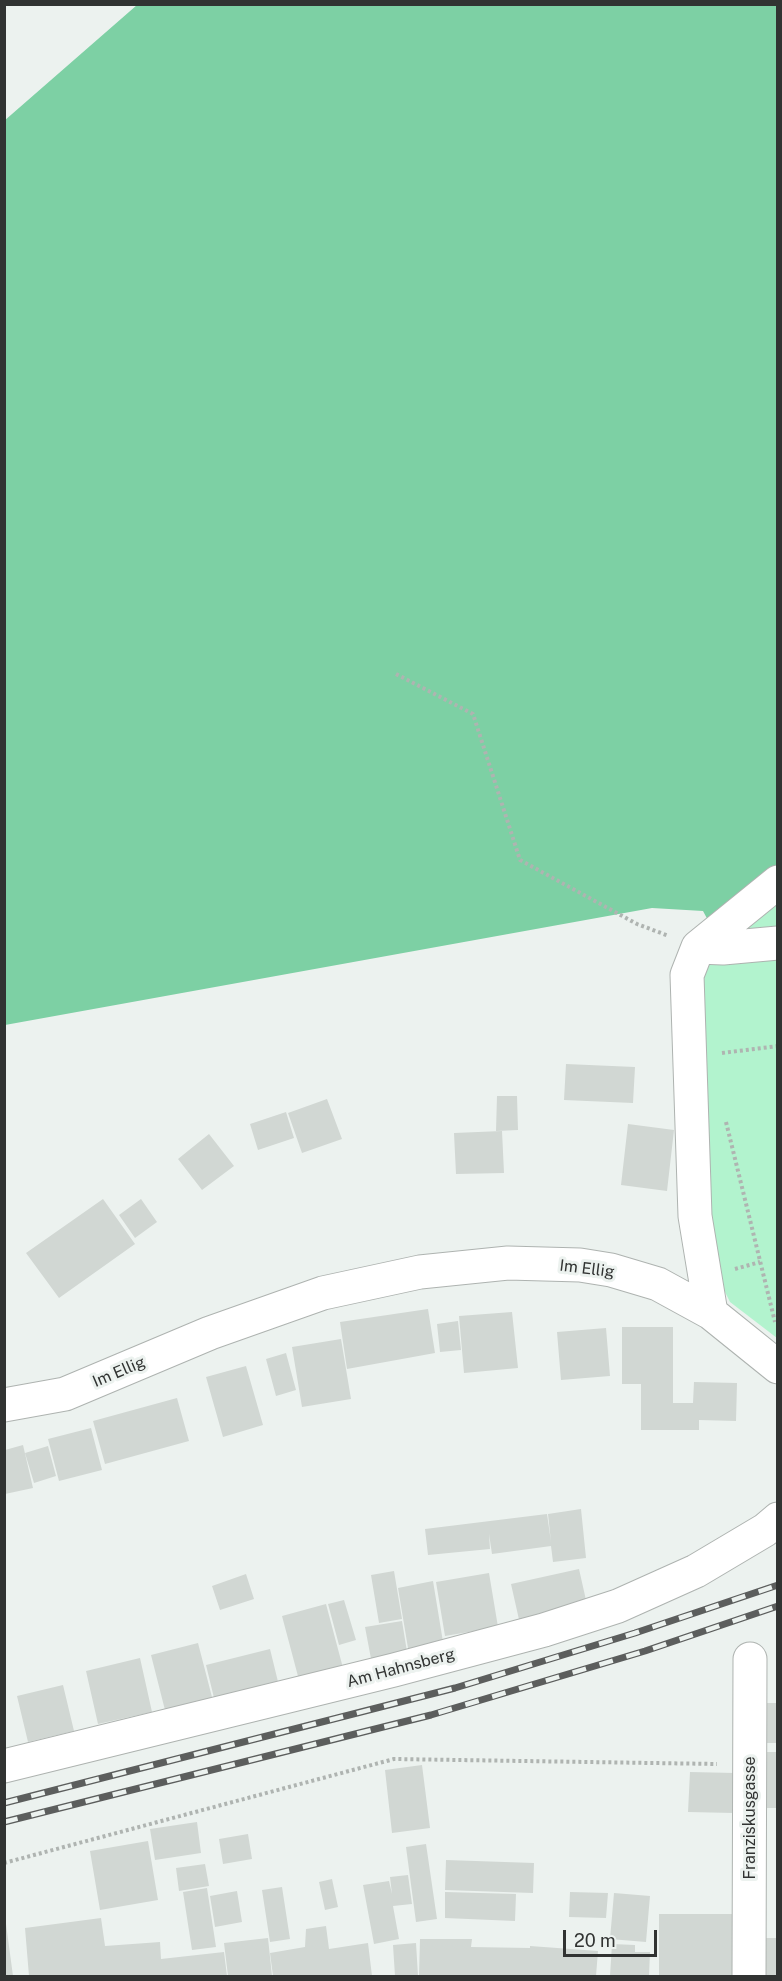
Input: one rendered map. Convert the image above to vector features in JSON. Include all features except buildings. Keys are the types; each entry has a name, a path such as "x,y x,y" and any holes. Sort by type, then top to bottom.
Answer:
{"street":[{"path":"711,1313 695,1216 687,975 698,947 777,882"},
{"path":"698,947 723,948 777,943"},
{"name":"Im Ellig","path":"4,1405 65,1394 210,1333 323,1293 420,1272 508,1263 580,1265 611,1270 658,1284 711,1313 777,1367"},
{"name":"Am Hahnsberg","path":"4,1766 394,1670 544,1630 618,1606 696,1571 765,1530 777,1519"},
{"name":"Franziskusgasse","path":"749,1977 750,1659"}],"path":[{"path":"396,674 472,714 520,860 637,924 698,947"},
{"path":"721,1053 777,1046"},
{"path":"724,1111 777,1328"},
{"path":"727,1272 760,1262"},
{"path":"4,1863 394,1759 751,1765"}],"green space":[{"path":"137,5 777,5 777,897 723,948 703,911 652,908 5,1025 4,121"},
{"path":"777,897 777,1338 730,1302 716,1274 712,1247 698,971"}],"railway":[{"path":"4,1803 455,1688 635,1633 778,1585"},
{"path":"4,1822 431,1715 645,1651 778,1606"}]}
